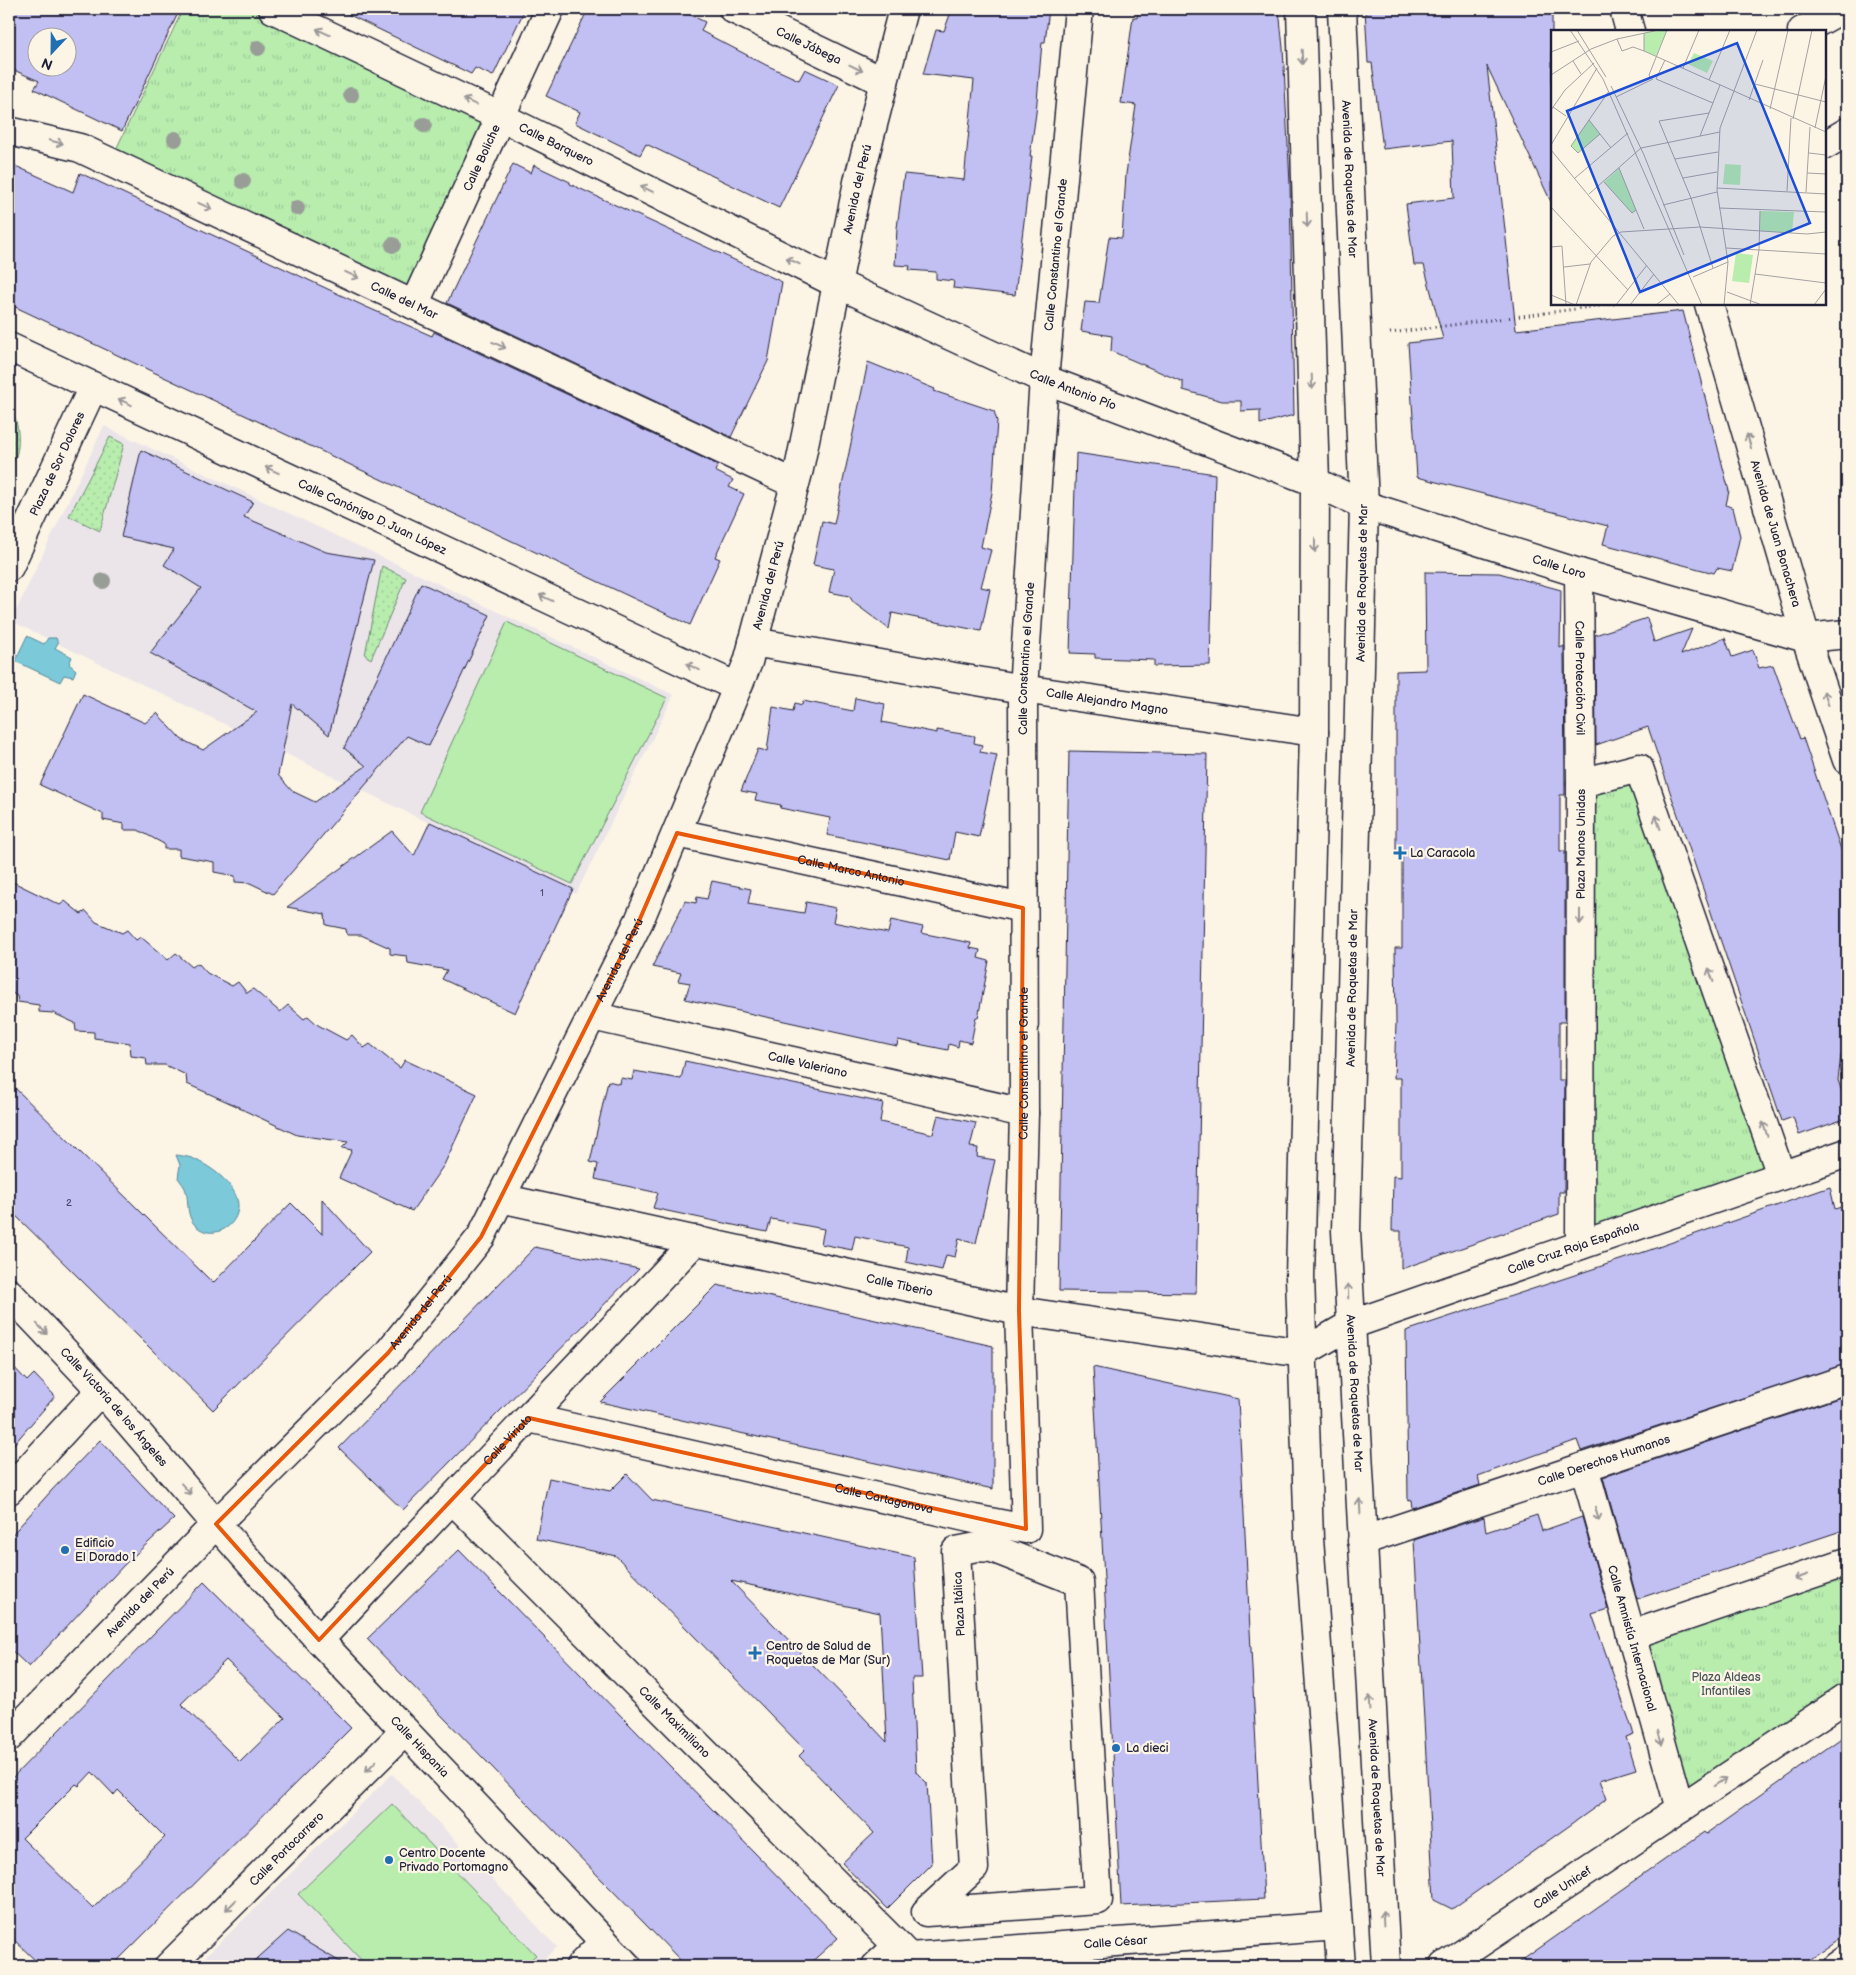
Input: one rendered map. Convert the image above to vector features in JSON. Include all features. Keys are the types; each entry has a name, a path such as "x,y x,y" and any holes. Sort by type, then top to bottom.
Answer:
{"street":[{"name":"Calle Barquero","path":"273,9 501,117 836,283"},
{"name":"Calle Boliche","path":"414,305 550,9"},
{"name":"Calle Jábega","path":"733,9 884,82"},
{"name":"Avenida del Perú","path":"9,1737 216,1524 388,1353 480,1237 639,921 748,662 795,484 858,182 903,9"},
{"name":"Calle Constantino el Grande","path":"1019,1311 1024,1112 1023,689 1044,379 1079,9"},
{"path":"1301,9 1315,482 1314,732 1300,1277 1309,1539 1342,1966"},
{"name":"Avenida de Roquetas de Mar","path":"1342,9 1364,505 1346,1231 1386,1966"},
{"path":"1624,9 1630,30"},
{"path":"1804,30 1842,9"},
{"name":"Calle del Mar","path":"9,130 80,148 795,484"},
{"path":"1826,144 1847,132"},
{"name":"Calle Antonio Pío","path":"836,283 1044,379 1315,482"},
{"name":"Avenida de Juan Bonachera","path":"1709,305 1806,638 1847,760"},
{"name":"Calle Canónigo D. Juan López","path":"9,346 93,387 738,687"},
{"name":"Plaza de Sor Dolores","path":"9,567 93,387"},
{"name":"Calle Loro","path":"1315,482 1364,505 1579,573 1806,638"},
{"name":"Calle Protección Civil","path":"1579,573 1581,784"},
{"path":"1806,638 1847,634"},
{"name":"Calle Alejandro Magno","path":"753,642 1023,689 1314,732"},
{"name":"Plaza Manos Unidas","path":"1580,1245 1581,784 1639,768 1781,1175"},
{"name":"Calle Marco Antonio","path":"677,833 1023,908"},
{"name":"Calle Valeriano","path":"592,1016 1024,1112"},
{"name":"Calle Cruz Roja Española","path":"1302,1353 1350,1325 1847,1153"},
{"name":"Calle Tiberio","path":"500,1198 1019,1311 1302,1353"},
{"name":"Calle Viriato","path":"319,1640 696,1240"},
{"name":"Calle Victoria de los Ángeles","path":"9,1294 101,1390 216,1524"},
{"name":"Calle Cartagonova","path":"529,1418 1026,1530 1019,1311"},
{"name":"Calle Derechos Humanos","path":"1362,1541 1847,1380"},
{"path":"9,1490 101,1390"},
{"name":"Calle Amnistía Internacional","path":"1584,1467 1680,1809"},
{"name":"Calle Maximiliano","path":"452,1499 898,1946"},
{"name":"Calle Hispania","path":"216,1524 319,1640 627,1966"},
{"name":"Plaza Itálica","path":"977,1547 992,1548 1080,1582 1098,1900 926,1912 974,1868 956,1550 977,1547"},
{"path":"1631,1635 1847,1562"},
{"name":"Calle Unicef","path":"1446,1966 1847,1697"},
{"name":"Calle Portocarrero","path":"170,1966 405,1731"},
{"name":"Calle César","path":"898,1946 909,1957 943,1960 1338,1926"},
{"path":"580,1966 604,1942"},
{"path":"876,1966 898,1946"},
{"path":"1837,1966 1847,1958"}],"path":[{"path":"1357,337 1606,305"}],"highlighted area":[{"path":"677,833 1023,908 1019,1311 1026,1529 529,1418 319,1640 216,1524 388,1353 481,1237 639,921"}],"shaded area":[{"path":"104,426 674,695 576,894 11,621"},
{"name":"Centro Docente Privado Portomagno","path":"392,1774 557,1947 537,1966 196,1966"}],"green space":[{"path":"183,9 273,9 501,117 414,305 110,162"},
{"path":"9,405 18,428 18,446 9,468"},
{"path":"110,437 124,444 100,531 69,516"},
{"path":"382,566 406,578 371,659 365,655"},
{"path":"507,622 667,698 572,884 420,812"},
{"path":"1639,768 1781,1175 1580,1245 1581,783"},
{"name":"Plaza Aldeas Infantiles","path":"1847,1562 1847,1697 1680,1809 1631,1635"},
{"path":"392,1804 536,1955 524,1966 367,1966 298,1894"}],"water":[{"path":"27,636 44,644 48,638 56,638 58,643 55,648 72,657 69,664 76,670 73,677 64,675 60,682 15,661"},
{"path":"176,1155 193,1159 212,1169 232,1189 238,1205 237,1213 230,1225 225,1229 206,1232 191,1220 187,1195 183,1184 178,1178 180,1165"}],"building":[{"path":"9,9 41,9 50,13 53,9 180,9 122,131 34,89 39,81 32,78 78,78 78,28 28,28 28,76 9,68"},
{"path":"337,9 525,9 493,76 475,68 471,74"},
{"path":"588,9 678,9 705,22 701,31 766,65 799,80 805,69 839,85 779,208 646,144 640,155 575,123 580,112 546,96"},
{"path":"952,9 1049,9 1045,42 1042,42 1030,156 1032,156 1015,295 953,288 954,281 936,279 936,272 909,270 910,266 895,265 897,228 904,174 964,180 974,80 923,74 936,30 944,31"},
{"path":"1138,9 1279,9 1283,48 1290,184 1294,415 1260,424 1260,410 1241,411 1241,401 1222,401 1183,390 1183,382 1111,351 1112,336 1081,331 1085,302 1099,303 1109,237 1122,238 1126,174 1136,105 1121,103 1133,17 1137,18"},
{"path":"1365,9 1552,9 1551,202 1487,66 1516,330 1683,311 1729,491 1726,505 1733,508 1740,536 1732,571 1717,568 1714,573 1603,544 1608,526 1417,477 1408,343 1443,339 1424,265 1414,265 1406,204 1454,198 1452,141 1383,149 1372,63 1368,63"},
{"path":"9,163 73,192 80,173 364,306 432,336 434,332 718,465 715,471 733,480 729,487 744,494 715,557 720,559 690,625 9,304"},
{"path":"513,164 531,173 534,165 570,182 570,184 782,282 768,361 731,437 447,303"},
{"path":"868,362 935,389 934,391 994,411 997,421 992,493 981,547 991,550 981,587 990,589 981,631 892,613 889,629 854,603 849,596 829,592 834,569 813,565 822,521 834,524"},
{"path":"141,450 253,502 244,517 326,552 374,560 329,735 292,704 278,775 292,791 315,802 366,766 344,748 421,583 490,615 429,746 407,736 273,894 250,883 235,882 235,876 214,872 214,862 179,856 179,849 164,849 164,844 138,830 124,830 124,824 103,820 103,814 40,785 83,694 145,723 157,713 181,739 203,750 257,712 150,653 201,588 164,565 174,549 121,537"},
{"path":"1076,453 1215,474 1210,665 1154,666 1154,660 1095,658 1095,654 1070,653"},
{"path":"1425,572 1499,573 1561,590 1560,648 1564,646 1565,795 1560,795 1560,851 1565,851 1565,1022 1559,1022 1559,1080 1565,1080 1564,1192 1559,1192 1559,1214 1401,1269 1401,1231 1392,1231 1393,1176 1401,1177 1401,1078 1394,1078 1396,1023 1395,948 1402,948 1402,852 1396,852 1396,671 1426,670"},
{"path":"1647,618 1654,642 1692,629 1681,655 1725,638 1732,657 1753,650 1759,668 1773,665 1800,739 1803,738 1847,867 1847,1053 1841,1055 1838,1080 1847,1107 1847,1118 1799,1135 1793,1117 1782,1121 1648,727 1596,745 1595,635"},
{"path":"855,698 885,704 882,722 937,733 937,730 975,736 974,743 982,745 980,752 997,755 979,837 955,832 950,860 827,835 830,818 780,808 781,805 755,800 757,794 741,791 758,749 767,751 773,707 793,711 795,703 802,705 803,701 853,711"},
{"path":"1069,751 1207,754 1196,1293 1059,1291"},
{"path":"430,822 573,889 515,1013 442,979 447,970 408,963 407,956 390,954 390,948 361,935 347,935 346,929 326,925 325,914 287,907 392,831 414,856"},
{"path":"9,880 60,905 65,901 81,914 86,911 96,922 122,933 127,930 136,940 141,937 168,960 176,953 192,967 198,963 207,973 232,986 238,982 247,993 253,989 280,1012 288,1005 304,1019 308,1016 318,1025 346,1040 352,1035 364,1048 370,1044 400,1068 405,1060 477,1094 444,1165 412,1211 339,1178 352,1150 342,1148 348,1142 297,1135 187,1084 186,1075 165,1065 147,1065 146,1058 131,1056 130,1043 94,1038 94,1032 76,1031 75,1023 53,1013 39,1012 39,1005 18,1002 17,996 9,991"},
{"path":"712,881 751,889 748,904 804,913 806,902 836,908 833,922 888,933 891,920 923,927 921,933 971,943 970,948 980,950 978,958 989,961 971,1043 959,1040 958,1047 949,1044 948,1050 898,1040 897,1046 685,999 690,983 678,981 681,973 652,967 685,901 696,903 697,897 707,899"},
{"path":"685,1061 883,1103 880,1122 933,1134 938,1115 976,1123 970,1147 978,1148 977,1157 995,1160 976,1243 959,1238 955,1257 946,1255 942,1270 906,1262 908,1247 855,1236 852,1250 821,1244 824,1229 771,1219 767,1232 653,1208 658,1193 595,1179 598,1164 590,1162 608,1081 620,1084 621,1078 632,1080 634,1071 681,1079"},
{"path":"9,1082 213,1283 291,1203 322,1234 322,1199 370,1252 213,1410 9,1209"},
{"path":"1830,1187 1835,1209 1847,1205 1847,1364 1581,1451 1577,1440 1478,1476 1480,1485 1412,1508 1411,1500 1408,1501 1406,1331 1647,1251"},
{"path":"535,1247 639,1269 403,1510 339,1448"},
{"path":"717,1285 993,1346 993,1489 600,1402"},
{"path":"9,1362 27,1381 34,1374 55,1396 9,1450"},
{"path":"1093,1367 1238,1399 1264,1899 1121,1906"},
{"path":"1847,1395 1847,1529 1637,1599 1603,1477"},
{"path":"100,1440 174,1519 124,1565 29,1667 9,1648 9,1538"},
{"name":"Centro de Salud de Roquetas de Mar (Sur)","path":"627,1474 652,1500 914,1557 922,1678 912,1678 916,1772 927,1783 932,1864 887,1909 842,1863 874,1833 799,1756 805,1750 616,1556 536,1539 549,1478 610,1491","holes":["731,1581 880,1613 887,1742"]},
{"path":"1537,1515 1542,1531 1582,1517 1608,1609 1592,1614 1634,1734 1626,1737 1636,1769 1600,1780 1607,1799 1452,1909 1434,1900 1414,1540 1484,1517 1486,1532"},
{"path":"459,1550 838,1938 807,1966 686,1966 367,1639"},
{"path":"204,1582 351,1728 112,1966 41,1966 9,1935 9,1781","holes":["226,1660 285,1718 240,1762 181,1704","92,1772 114,1795 118,1790 165,1837 93,1908 22,1838 76,1784 79,1786"]},
{"path":"1847,1734 1847,1933 1800,1966 1514,1966 1704,1832 1706,1834"},
{"path":"288,1931 347,1966 249,1966"}],"place":[{"name":"La Caracola","path":"1400,853"},
{"name":"Edificio El Dorado I","path":"65,1550"},
{"name":"Centro de Salud de Roquetas de Mar (Sur)","path":"755,1653"},
{"name":"La dieci","path":"1116,1748"},
{"name":"Centro Docente Privado Portomagno","path":"389,1860"}]}
